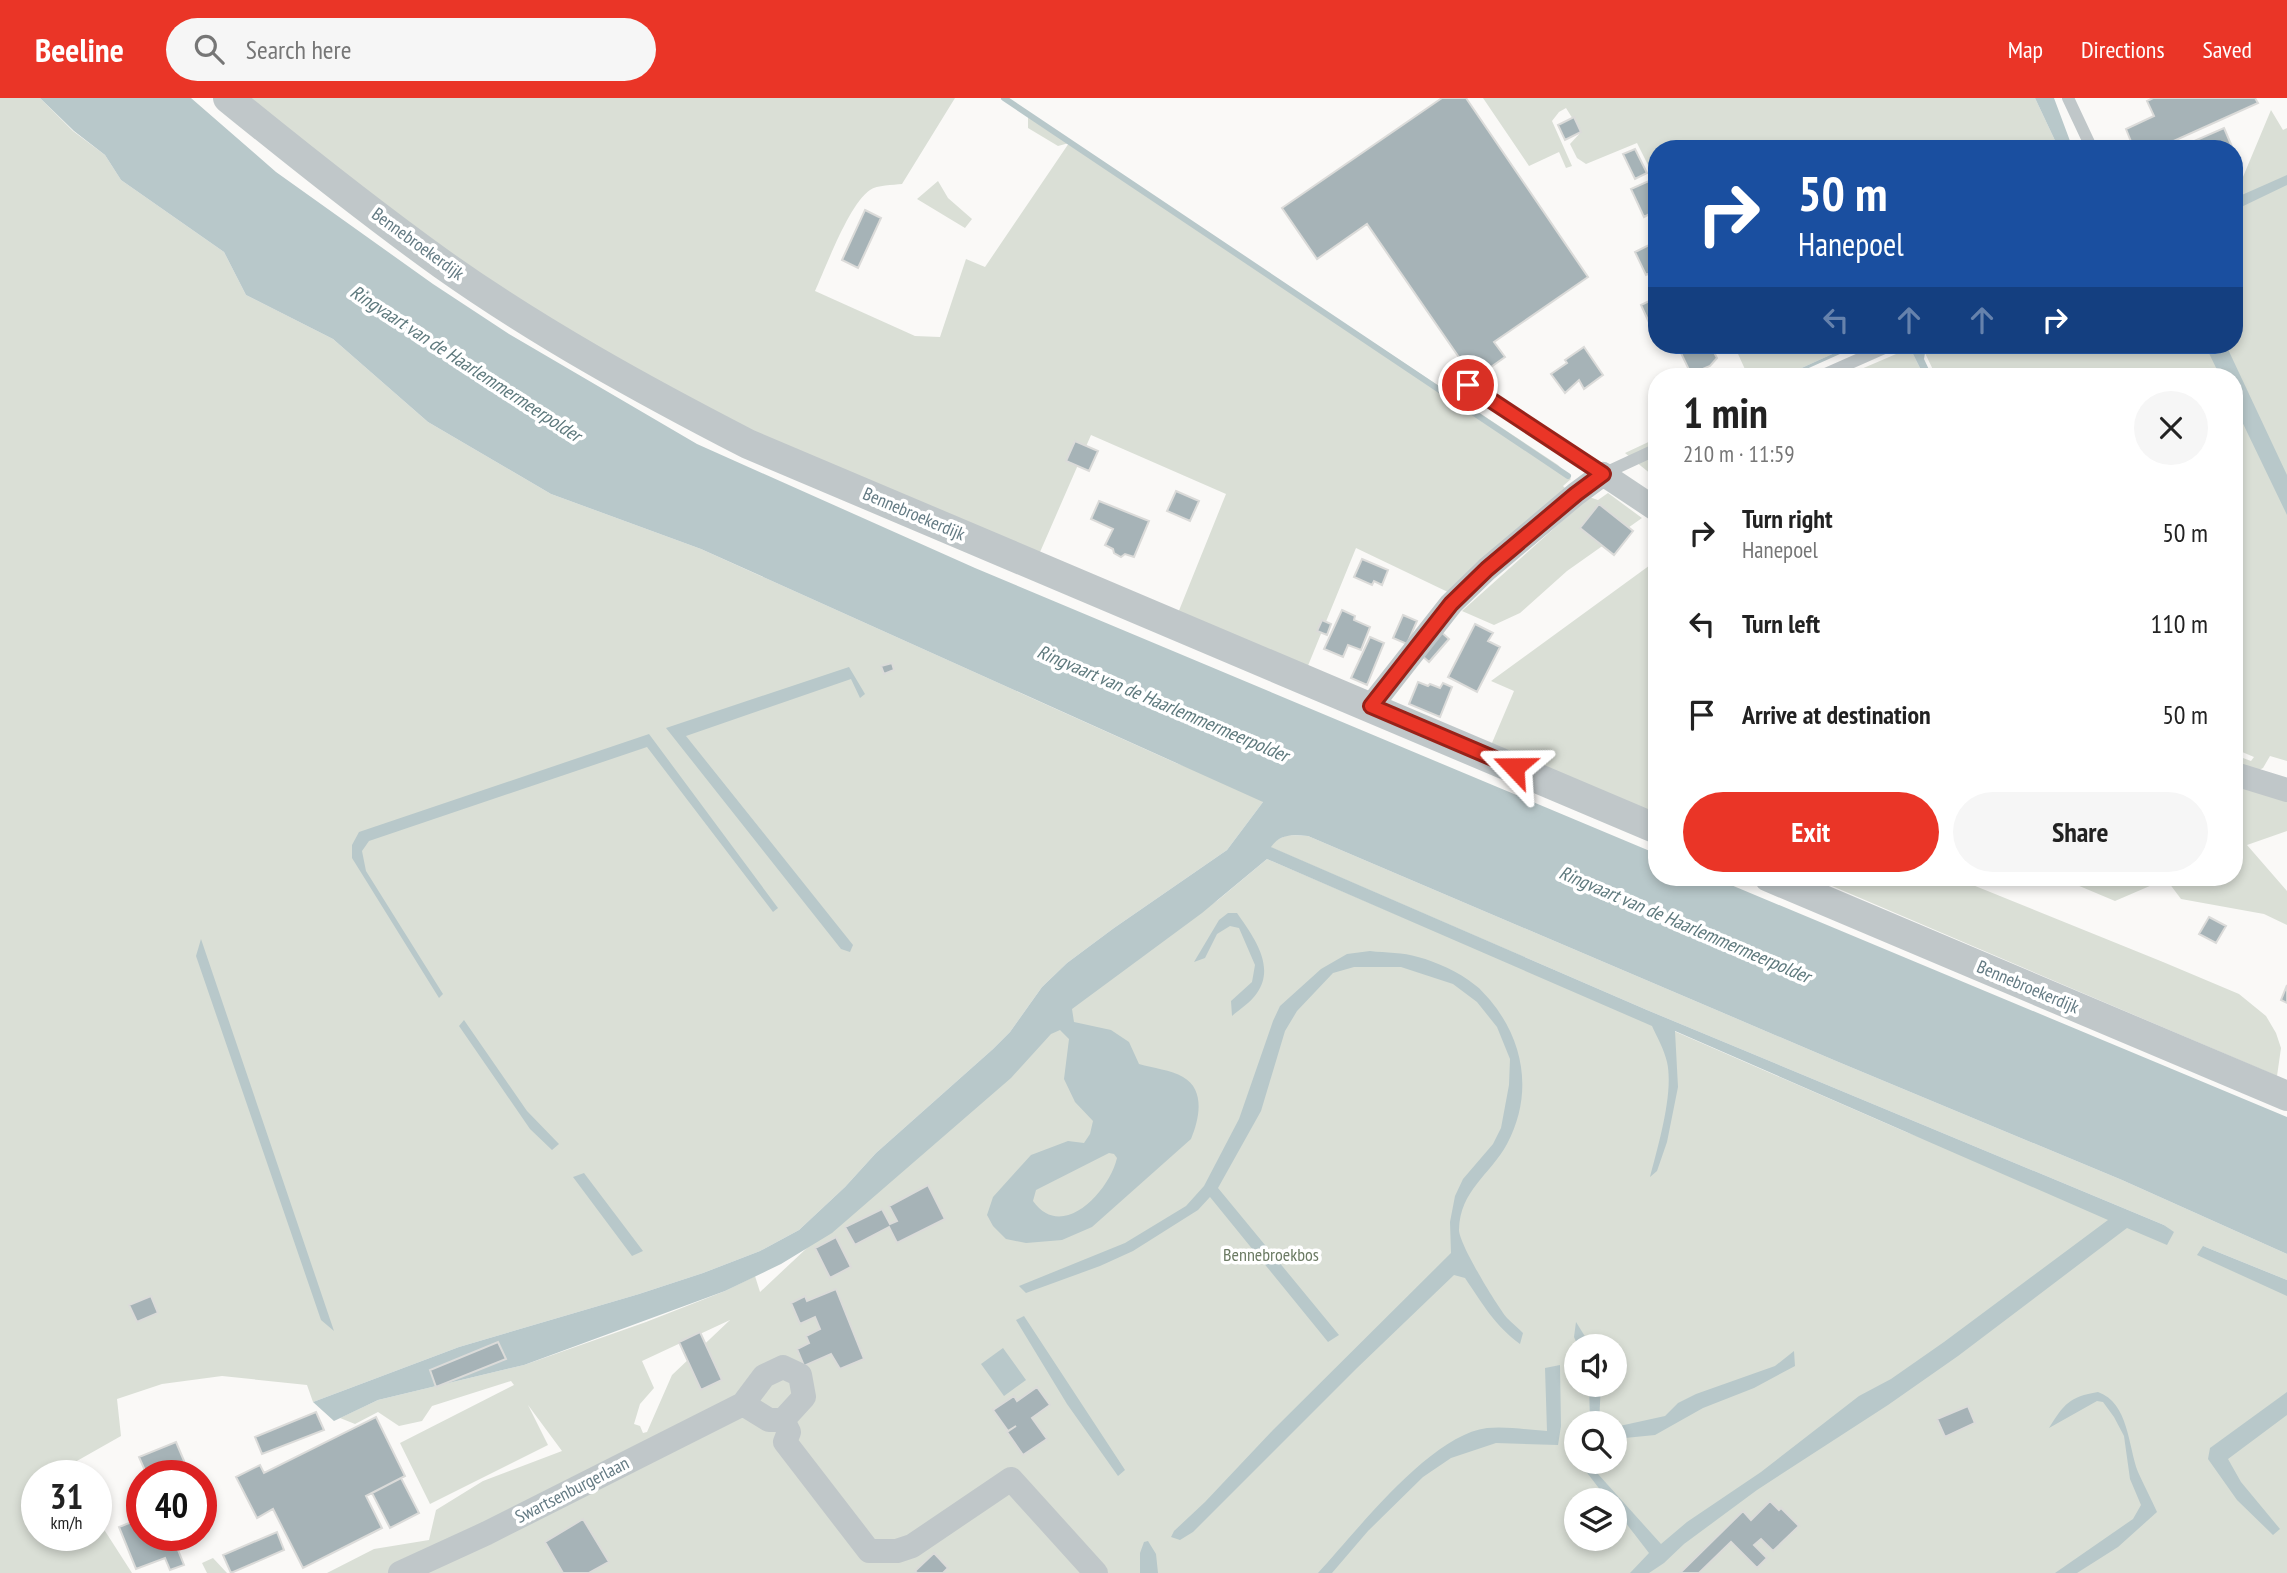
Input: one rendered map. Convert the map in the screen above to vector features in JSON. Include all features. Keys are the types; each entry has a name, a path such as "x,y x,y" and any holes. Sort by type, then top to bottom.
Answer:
{"street":[{"name":"Bennebroekerdijk","path":"228,98 319,172 443,265 654,396 748,444 1648,825"},
{"path":"1371,706 1451,604 1487,569 1603,474 1648,504"},
{"path":"2243,776 2287,790"},
{"name":"Bennebroekerdijk","path":"1790,886 2287,1096"},
{"name":"Swartsenburgerlaan","path":"400,1573 487,1533 743,1404 764,1376 783,1367 800,1375 804,1397 783,1420"},
{"path":"743,1404 769,1420 783,1420 789,1432 785,1442 869,1551 897,1550 912,1546 1011,1479 1096,1573"}],"lane":[{"path":"2068,98 2088,140"},
{"path":"1839,368 1871,354"},
{"path":"1468,385 1603,474 1648,453"}],"green space":[{"path":"0,98 40,98 73,131 105,155 121,180 224,252 246,295 333,339 428,422 551,494 701,549 1176,763 1258,793 1263,802 1227,850 1067,963 1042,987 1010,1032 993,1049 876,1153 845,1187 799,1230 760,1251 703,1273 459,1347 313,1402 307,1385 222,1376 162,1384 117,1399 121,1436 79,1460 21,1460 21,1551 112,1551 112,1542 132,1573 0,1573"},
{"path":"241,98 955,98 902,184 873,188 854,208 815,291 915,336 940,337 966,259 985,267 1069,143 1058,146 1028,128 1028,114 1558,465 1571,479 1563,486 1568,491 1452,594 1356,548 1305,673 1176,618 1226,494 1091,435 1037,559 736,432 479,282"},
{"path":"1483,98 2035,98 2055,140 1648,140 1648,165 1637,143 1586,164 1577,158 1570,144 1581,132 1566,108 1552,121 1572,166 1566,168 1559,152 1529,166"},
{"path":"2271,110 2283,130 2287,128 2287,761 2270,756 2263,768 2253,773 2243,770 2243,758 2251,761 2254,757 2243,752 2243,368 1932,368 1925,354 2243,354 2243,177"},
{"path":"938,181 948,198 972,219 965,228 917,199"},
{"path":"1738,354 1832,354 1802,368 1744,368"},
{"path":"1896,354 1913,354 1920,368 1864,368"},
{"path":"1648,442 1648,472 1625,453"},
{"path":"1608,493 1642,518 1567,571 1520,613 1494,625 1462,611 1589,497 1598,500"},
{"path":"1648,567 1648,818 1489,750 1514,691 1491,681"},
{"path":"2243,785 2287,799 2287,831 2247,845 2287,891 2287,925 2264,914 2181,899 2171,886 2243,886"},
{"name":"Bennebroekbos","path":"1287,835 1308,836 2122,1180 2287,1254 2287,1280 2203,1246 2287,1292 2287,1573 327,1573 374,1549 429,1540 436,1510 483,1481 562,1451 528,1405 548,1445 430,1504 400,1443 514,1385 511,1381 432,1406 422,1421 399,1426 378,1412 355,1424 340,1418 378,1400 524,1365 646,1322 725,1291 755,1276 760,1292 1103,978 1218,900 1267,859 1906,1132 2174,1233 2164,1225 1647,1010 1270,847","holes":["730,1320 672,1375 647,1432 643,1433 640,1426 634,1424 640,1404 654,1388 642,1361"]},
{"path":"1832,886 1975,886 2239,994 2266,1016 2276,1033 2281,1048 2277,1076"},
{"path":"2079,886 2150,886 2115,901"},
{"path":"213,1558 227,1573 207,1573 202,1563"}],"water":[{"name":"Ringvaart van de Haarlemmermeerpolder","path":"40,98 191,98 276,172 433,284 509,334 697,444 975,568 1648,850 1648,886 1734,886 2287,1117 2287,1254 2122,1180 1308,836 1292,835 1279,839 1271,847 1647,1010 2164,1225 2174,1232 2167,1245 2127,1228 1958,1356 1757,1490 1684,1544 1664,1563 1649,1573 1630,1573 1649,1553 1627,1525 1627,1506 1661,1544 1687,1522 1761,1472 1859,1396 1891,1379 1944,1342 2108,1220 1675,1031 1678,1087 1667,1142 1657,1171 1650,1177 1664,1120 1669,1075 1667,1062 1652,1026 1267,859 1202,913 1072,1009 1074,1022 1111,1030 1129,1042 1139,1064 1183,1077 1195,1090 1199,1106 1191,1139 1092,1227 1062,1240 1026,1243 1006,1239 993,1226 987,1215 993,1197 1031,1155 1068,1141 1084,1143 1090,1134 1093,1121 1075,1102 1064,1079 1069,1039 1060,1030 1051,1034 1011,1078 832,1233 781,1264 725,1291 524,1365 378,1400 334,1421 313,1402 459,1347 703,1273 760,1251 799,1230 845,1187 876,1153 993,1049 1010,1032 1042,987 1067,963 1227,850 1263,802 701,549 551,494 428,422 333,339 246,295 224,252 121,180 105,155 74,131","holes":["1109,1153 1117,1158 1095,1197 1083,1208 1070,1214 1057,1216 1045,1212 1033,1201 1036,1190"]},
{"path":"2035,98 2054,98 2070,140 2055,140"},
{"path":"2287,175 2287,185 2243,206 2243,194"},
{"path":"1832,354 1840,354 1809,368 1802,368"},
{"path":"1913,354 1925,354 1928,368 1920,368"},
{"path":"2209,354 2230,354 2237,368 2216,368"},
{"path":"2243,381 2287,475 2287,515 2243,424"},
{"path":"849,667 865,694 860,698 851,679 686,736 853,945 850,952 841,949 666,728"},
{"path":"649,734 778,908 773,912 647,747 369,841 362,851 366,871 443,994 439,998 352,858 352,845 359,832"},
{"path":"1228,913 1237,913 1250,931 1260,952 1264,972 1257,993 1232,1016 1231,1001 1252,982 1255,965 1239,928 1230,926 1217,934 1205,958 1194,962 1219,920"},
{"path":"201,939 334,1331 321,1320 196,956"},
{"path":"1370,951 1412,955 1462,976 1490,1000 1502,1016 1518,1051 1522,1088 1515,1125 1500,1155 1470,1193 1459,1230 1465,1248 1487,1289 1507,1318 1523,1333 1520,1344 1496,1322 1465,1278 1454,1275 1193,1532 1180,1540 1171,1537 1174,1531 1451,1253 1450,1222 1455,1196 1463,1179 1493,1144 1501,1128 1509,1085 1510,1059 1497,1027 1477,1002 1453,984 1401,967 1354,967 1333,973 1297,1011 1285,1031 1261,1111 1218,1188 1339,1335 1328,1342 1210,1197 1198,1210 1133,1251 1026,1293 1019,1286 1125,1243 1186,1206 1204,1186 1239,1119 1280,1006 1321,969 1347,954"},
{"path":"464,1020 527,1111 559,1144 552,1150 530,1129 459,1026"},
{"path":"584,1173 643,1251 632,1256 573,1177"},
{"path":"2203,1246 2287,1280 2287,1296 2197,1255"},
{"path":"1024,1316 1125,1470 1118,1476 1067,1404 1016,1320"},
{"path":"1576,1322 1584,1334 1574,1334"},
{"path":"1003,1348 1026,1380 1004,1396 981,1364"},
{"path":"1794,1351 1795,1366 1754,1388 1703,1408 1655,1435 1627,1438 1627,1424 1665,1416 1678,1403 1696,1394 1775,1366"},
{"path":"1560,1365 1561,1426 1558,1445 1496,1443 1451,1458 1423,1477 1368,1531 1332,1573 1318,1573 1395,1488 1442,1448 1465,1435 1487,1428 1547,1431 1545,1368"},
{"path":"2098,1392 2116,1405 2122,1415 2138,1472 2157,1512 2118,1547 2077,1573 2055,1573 2133,1519 2141,1505 2130,1479 2124,1436 2103,1402 2097,1401 2049,1428 2068,1403 2080,1396"},
{"path":"2287,1392 2287,1415 2228,1459 2241,1482 2280,1529 2273,1535 2237,1500 2208,1459 2210,1448"},
{"path":"1589,1397 1600,1397 1600,1411 1590,1411"},
{"path":"1588,1474 1598,1474 1611,1488 1599,1488"},
{"path":"1148,1541 1156,1554 1158,1573 1140,1573 1140,1553 1144,1542"}],"building":[{"path":"1442,98 1466,98 1588,277 1494,342 1505,357 1474,379 1367,224 1317,259 1282,208"},
{"path":"2153,98 2255,98 2258,103 2176,140 2130,140 2126,129 2154,116 2147,101"},
{"path":"1574,117 1581,132 1565,140 1558,125"},
{"path":"2224,128 2229,140 2197,140"},
{"path":"1635,149 1647,173 1635,179 1623,154"},
{"path":"1648,181 1648,215 1644,217 1631,189"},
{"path":"865,210 881,218 858,268 842,260"},
{"path":"1648,246 1648,274 1646,275 1635,252"},
{"path":"1648,302 1648,320 1641,305"},
{"path":"1584,347 1603,375 1584,389 1579,380 1565,393 1551,374"},
{"path":"1681,354 1715,354 1717,358 1705,368 1688,368"},
{"path":"1075,441 1098,451 1089,471 1066,461"},
{"path":"1176,491 1199,501 1190,521 1167,511"},
{"path":"1099,501 1149,521 1134,557 1125,554 1121,557 1105,545 1113,529 1091,519"},
{"path":"1599,504 1633,531 1614,555 1580,528"},
{"path":"1362,559 1388,570 1382,585 1374,581 1372,585 1354,577"},
{"path":"1342,610 1355,616 1354,620 1370,627 1361,650 1348,645 1343,657 1324,649"},
{"path":"1403,615 1417,621 1407,644 1393,638"},
{"path":"1322,620 1331,624 1327,635 1317,631"},
{"path":"1475,624 1493,633 1488,641 1500,647 1477,692 1448,677"},
{"path":"1440,631 1449,639 1429,662 1420,654"},
{"path":"1370,637 1384,643 1367,685 1351,678"},
{"path":"892,663 894,670 884,674 881,666"},
{"path":"1418,682 1440,688 1443,683 1452,687 1440,717 1409,704"},
{"path":"2209,917 2226,926 2216,943 2199,934"},
{"path":"2287,985 2287,1003 2281,1000"},
{"path":"928,1185 945,1219 897,1243 889,1227 855,1245 845,1227 882,1209 890,1224 897,1221 889,1206"},
{"path":"836,1237 851,1267 830,1278 815,1248"},
{"path":"836,1289 864,1359 840,1369 831,1354 804,1366 797,1349 809,1343 806,1336 820,1329 815,1317 800,1324 791,1303 805,1296 807,1301"},
{"path":"151,1296 158,1313 137,1322 129,1305"},
{"path":"700,1332 722,1380 701,1390 679,1342"},
{"path":"498,1342 506,1359 436,1387 430,1370"},
{"path":"1037,1387 1050,1405 1032,1418 1047,1439 1023,1455 1007,1432 1016,1426 1008,1431 993,1410 1014,1396 1017,1401"},
{"path":"1968,1406 1975,1423 1945,1437 1937,1419"},
{"path":"316,1412 324,1430 262,1454 255,1437"},
{"path":"376,1417 405,1476 366,1496 382,1528 303,1568 273,1509 257,1518 236,1477 260,1465 264,1473"},
{"path":"176,1442 184,1460 140,1460 139,1457"},
{"path":"401,1478 419,1513 390,1528 372,1493"},
{"path":"1770,1501 1799,1526 1773,1551 1761,1539 1754,1545 1767,1558 1757,1568 1731,1542 1699,1573 1680,1573 1743,1511 1751,1520"},
{"path":"583,1519 609,1562 589,1573 563,1573 545,1542"},
{"path":"126,1524 126,1544 119,1527"},
{"path":"277,1532 284,1550 231,1573 223,1555"},
{"path":"129,1551 178,1551 184,1565 170,1570 165,1558 136,1569"},
{"path":"934,1553 948,1568 943,1573 917,1573 915,1571"}],"waterway":[{"path":"1004,98 1568,476"}],"route":[{"path":"1468,385 1603,474 1487,569 1451,604 1371,706 1514,767"}]}
